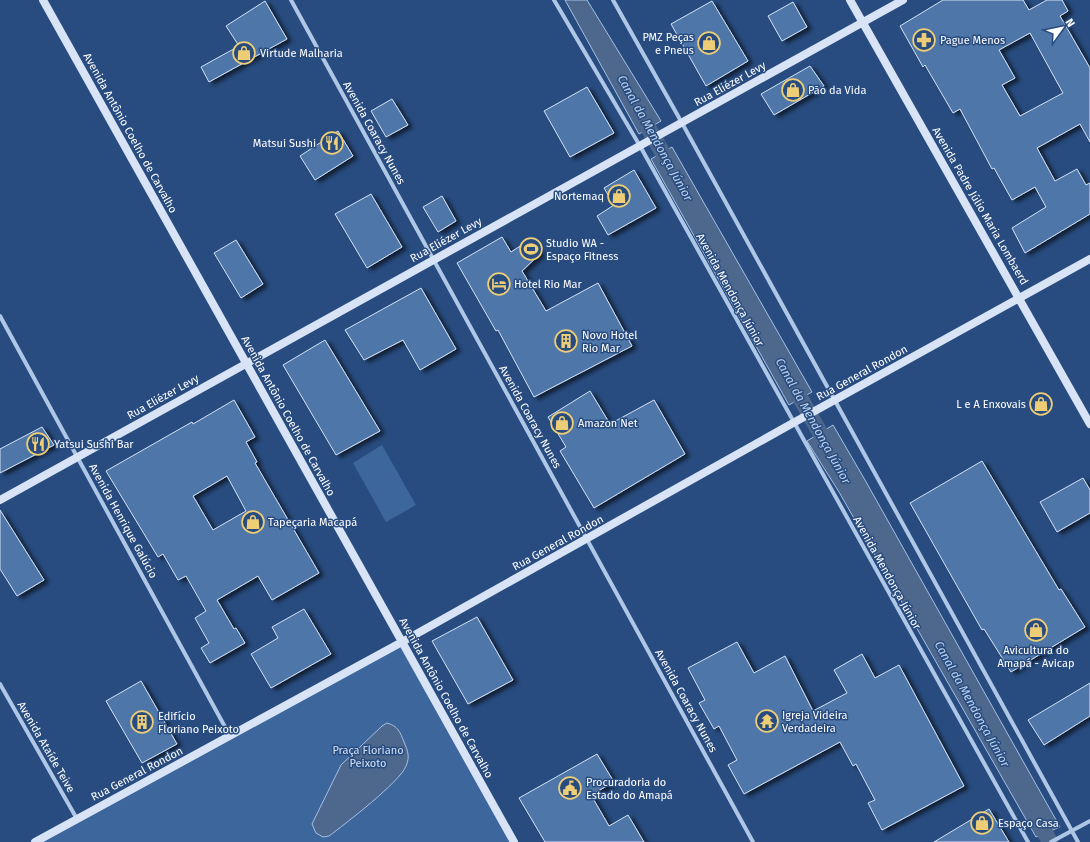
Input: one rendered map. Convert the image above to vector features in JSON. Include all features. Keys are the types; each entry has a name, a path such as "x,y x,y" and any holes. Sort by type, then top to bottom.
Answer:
{"street":[{"name":"Avenida Antônio Coelho de Carvalho","path":"43,0 514,842"},
{"name":"Avenida Coaracy Nunes","path":"291,0 753,842"},
{"name":"Avenida Mendonça Júnior","path":"554,0 643,145 1028,842"},
{"path":"613,0 1078,842"},
{"name":"Avenida Padre Júlio Maria Lombaerd","path":"850,0 1090,424"},
{"name":"Rua Eliézer Levy","path":"0,500 903,0"},
{"name":"Rua General Rondon","path":"35,842 587,540 796,421 1090,259"},
{"name":"Avenida Henrique Galúcio","path":"0,316 230,736"},
{"name":"Avenida Ataíde Teive","path":"0,684 77,819"},
{"path":"1051,842 1090,821"}],"green space":[{"path":"382,445 416,505 386,522 353,463"},
{"name":"Praça Floriano Peixoto","path":"402,642 514,842 35,842"}],"water":[{"path":"565,0 587,0 661,121 639,134"},
{"path":"672,147 812,392 789,405 651,159"},
{"path":"833,425 1060,827 1036,837 839,492 807,441"},
{"path":"387,723 394,726 398,730 407,751 407,763 402,773 383,792 329,836 323,837 316,833 312,824 341,765"}],"building":[{"path":"943,0 1023,0 1029,10 1047,0 1062,0 1068,11 1060,16 1090,68 1090,142 1080,124 1037,148 1055,181 1077,169 1086,185 1090,183 1090,214 1025,253 1012,228 1046,207 1035,187 1012,200 994,168 992,169 960,109 953,113 925,65 923,67 900,26","holes":["1030,33 1063,93 1020,116 1002,85 1015,78 999,50"]},
{"path":"265,1 287,39 209,82 201,67 239,46 226,26"},
{"name":"PMZ Peças e Pneus","path":"712,1 748,61 706,86 671,24"},
{"path":"793,2 807,27 782,41 768,16"},
{"name":"Pão da Vida","path":"810,66 824,86 774,115 761,94"},
{"path":"587,87 614,133 570,157 544,111"},
{"path":"392,99 408,125 386,137 371,111"},
{"name":"Matsui Sushi","path":"338,131 353,156 315,180 300,156"},
{"path":"634,170 656,208 608,235 597,216 614,205 604,188"},
{"path":"371,194 402,247 367,268 335,214"},
{"path":"442,196 456,221 438,232 423,207"},
{"name":"Novo Hotel Rio Mar","path":"502,237 511,252 531,239 540,254 522,271 546,311 598,283 632,346 534,397 498,330 496,331 457,263"},
{"path":"236,240 263,284 241,298 214,253"},
{"path":"421,288 456,349 420,370 403,340 364,360 345,330"},
{"path":"325,340 380,431 336,455 283,365"},
{"path":"590,391 610,424 654,400 685,454 594,508 560,451 566,447 548,417"},
{"path":"234,400 255,437 246,442 257,462 255,463 319,573 272,600 258,576 217,600 234,629 236,628 245,643 210,663 201,648 209,643 195,618 206,611 186,576 178,580 163,554 158,557 106,471 192,422 193,424","holes":["227,476 246,511 213,530 193,496"]},
{"path":"42,427 54,445 0,473 0,449"},
{"path":"982,461 1059,590 1061,589 1085,627 1011,672 984,629 982,630 910,503"},
{"path":"1083,478 1090,490 1090,513 1057,532 1040,502"},
{"path":"0,510 44,580 17,596 0,569"},
{"path":"304,609 331,654 271,688 251,654 278,638 272,627"},
{"path":"477,617 513,680 468,704 432,641"},
{"path":"737,642 754,673 785,656 813,711 847,693 834,670 862,654 875,678 899,665 964,786 882,830 868,803 875,800 856,764 853,766 840,742 744,794 728,765 737,760 719,726 714,729 699,703 705,700 688,668"},
{"name":"Edifício Floriano Peixoto","path":"141,681 177,744 142,763 106,701"},
{"path":"1090,683 1090,716 1044,745 1028,720"},
{"path":"597,754 614,782 591,795 609,826 628,815 644,842 545,842 519,798"},
{"name":"Espaço Casa","path":"989,809 1009,842 934,842"}],"waterway":[{"name":"Canal da Mendonça Júnior","path":"638,110 673,171"},
{"name":"Canal da Mendonça Júnior","path":"790,380 831,452"},
{"name":"Canal da Mendonça Júnior","path":"1034,814 1050,842"}],"place":[{"name":"Pague Menos","path":"924,40"},
{"name":"PMZ Peças e Pneus","path":"709,43"},
{"name":"Virtude Malharia","path":"244,53"},
{"name":"Pão da Vida","path":"793,90"},
{"name":"Matsui Sushi","path":"332,143"},
{"name":"Nortemaq","path":"619,196"},
{"name":"Studio WA - Espaço Fitness","path":"531,249"},
{"name":"Hotel Rio Mar","path":"499,284"},
{"name":"Novo Hotel Rio Mar","path":"566,341"},
{"name":"L e A Enxovais","path":"1041,404"},
{"name":"Amazon Net","path":"562,423"},
{"name":"Yatsui Sushi Bar","path":"38,444"},
{"name":"Tapeçaria Macapá","path":"253,522"},
{"name":"Avicultura do Amapá - Avicap","path":"1036,630"},
{"name":"Igreja Videira Verdadeira","path":"767,721"},
{"name":"Edifício Floriano Peixoto","path":"142,722"},
{"name":"Procuradoria do Estado do Amapá","path":"570,788"},
{"name":"Espaço Casa","path":"982,823"}]}
